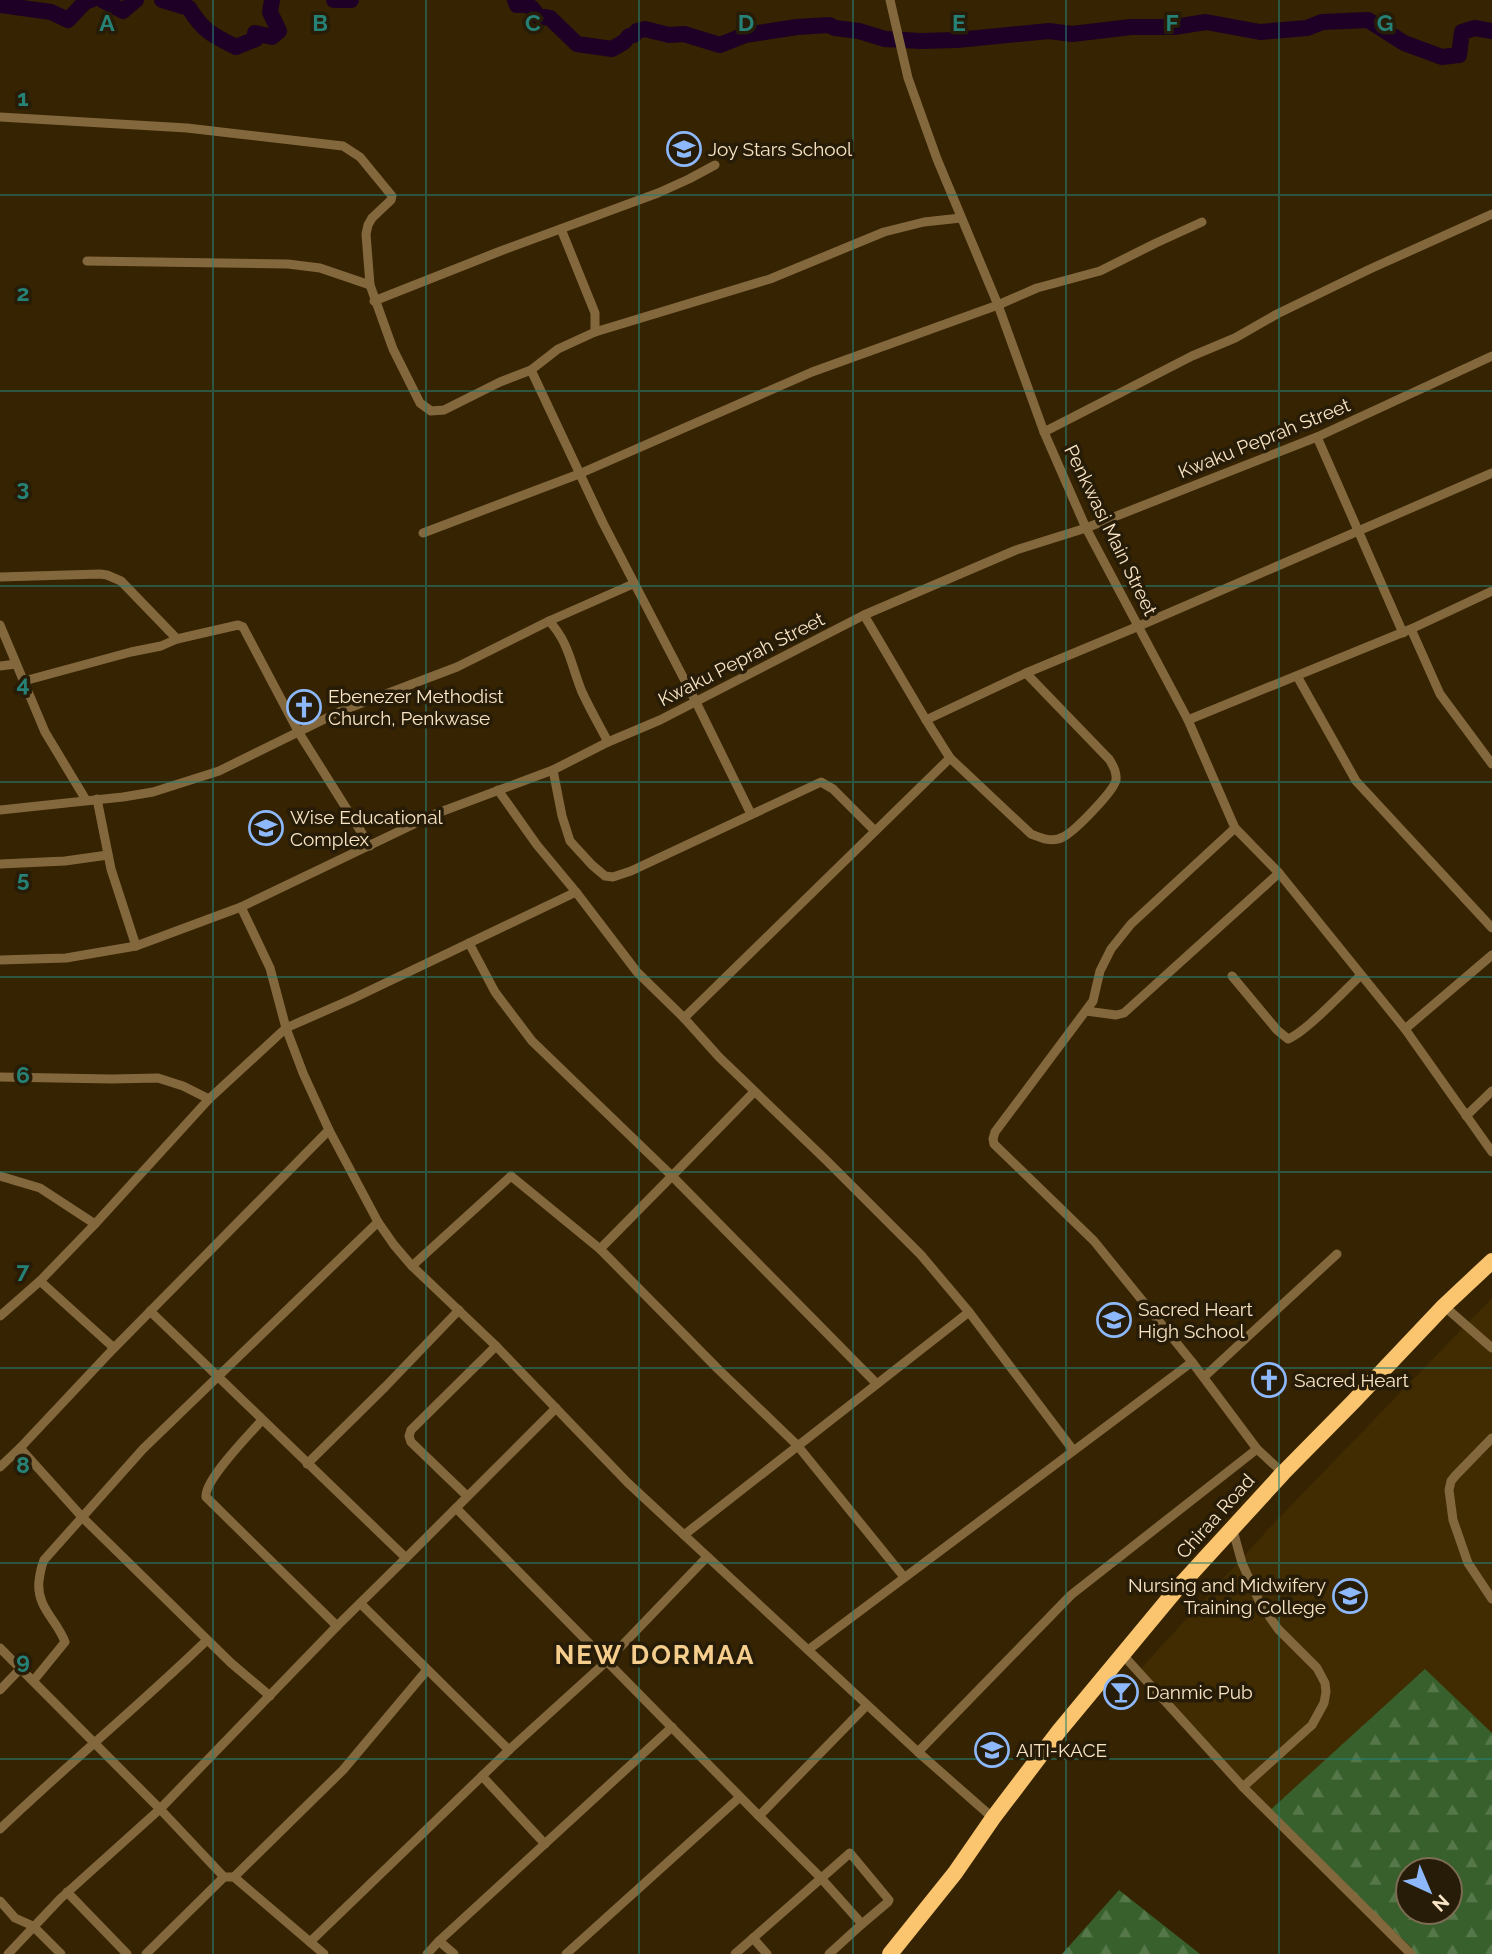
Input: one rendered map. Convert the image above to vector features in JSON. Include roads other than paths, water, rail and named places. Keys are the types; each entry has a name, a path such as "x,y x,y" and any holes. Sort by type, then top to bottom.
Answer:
{"highway":[{"name":"Chiraa Road","path":"890,1954 955,1873 1059,1731 1176,1590 1283,1473 1444,1306 1492,1261"}],"street":[{"name":"Penkwasi Main Street","path":"890,0 908,78 937,159 998,305 1044,432 1086,528 1188,720 1236,828 1279,873 1405,1029 1492,1152"},
{"path":"0,117 187,128 343,146 351,150 365,162 392,196 368,225 366,234 370,285 393,349 420,403 431,411 444,410 531,370 558,349 596,332 770,279 884,232 923,222 961,218"},
{"path":"374,301 658,193 715,165"},
{"path":"1044,432 1192,356 1235,338 1277,314 1492,214"},
{"path":"423,533 579,474 812,372 998,305 1037,288 1100,271 1202,222"},
{"path":"561,229 595,313 596,332"},
{"path":"87,261 288,264 320,268 370,285"},
{"name":"Kwaku Peprah Street","path":"0,960 66,957 136,946 241,907 435,814 552,770 660,720 864,615 1016,550 1086,528 1317,437 1492,356"},
{"path":"531,370 633,584 696,702 751,814"},
{"path":"1317,437 1358,531 1440,694 1492,764"},
{"path":"926,720 1026,673 1492,473"},
{"path":"0,577 100,574 115,577 177,639"},
{"path":"0,810 153,792 219,771 341,711 457,667 549,621 633,584"},
{"path":"1188,720 1407,631 1492,591"},
{"path":"864,615 950,758 1031,834 1046,840 1062,838 1079,825 1114,787 1115,771 1109,759 1026,673"},
{"path":"549,621 560,632 583,694 608,742"},
{"path":"0,625 45,732 86,800"},
{"path":"24,681 131,652 148,650 177,639 238,625 243,627 299,733 370,846"},
{"path":"0,666 16,664"},
{"path":"1297,676 1356,781 1492,928"},
{"path":"684,1018 950,758"},
{"path":"552,770 570,841 605,876 613,877 631,871 821,782 833,789 875,831"},
{"path":"498,789 537,845 637,972 754,1092 921,1255 969,1312 1073,1450"},
{"path":"97,799 108,855 136,946"},
{"path":"1236,828 1131,924 1111,949 1100,971 1093,1001 995,1132 993,1139 994,1144 1094,1241 1204,1377 1257,1449 1283,1473"},
{"path":"0,864 108,855"},
{"path":"1086,1012 1116,1015 1124,1013 1279,873"},
{"path":"0,1316 40,1281 95,1224 209,1099 286,1028 576,892"},
{"path":"241,907 270,968 286,1028 329,1130 378,1222 412,1266 496,1346 628,1483 993,1818"},
{"path":"469,943 495,992 532,1041 672,1177 876,1383"},
{"path":"1405,1029 1492,955"},
{"path":"1232,976 1277,1030 1288,1039 1295,1036 1361,975"},
{"path":"0,1077 158,1078 183,1086 209,1099"},
{"path":"1466,1116 1492,1091"},
{"path":"600,1249 754,1092"},
{"path":"0,1467 329,1130"},
{"path":"0,1176 40,1188 95,1224"},
{"path":"412,1266 511,1176 600,1249 797,1445 904,1577"},
{"path":"34,1680 65,1642 40,1601 38,1590 44,1560 143,1449 378,1222"},
{"path":"1204,1377 1337,1254"},
{"path":"40,1281 114,1348"},
{"path":"1444,1306 1492,1349"},
{"path":"307,1464 459,1310"},
{"path":"150,1311 405,1558"},
{"path":"684,1535 969,1312"},
{"path":"467,1496 409,1436 411,1430 496,1346"},
{"path":"808,1650 1192,1362"},
{"path":"8,1954 67,1892 160,1809 337,1626 556,1408"},
{"path":"262,1420 213,1477 205,1492 206,1497 337,1626"},
{"path":"1492,1438 1451,1481 1449,1490 1453,1520 1468,1563 1492,1600"},
{"path":"20,1448 83,1518 231,1663 271,1696"},
{"path":"918,1752 1071,1595 1257,1449"},
{"path":"456,1508 820,1877 862,1924"},
{"path":"1232,1527 1242,1563 1260,1603 1278,1629 1317,1668 1325,1683 1326,1692 1324,1703 1312,1725 1242,1787"},
{"path":"310,1941 509,1750 607,1661 707,1557"},
{"path":"361,1604 509,1750"},
{"path":"0,1829 207,1640"},
{"path":"0,1648 229,1877 324,1954"},
{"path":"1124,1655 1242,1787 1411,1954"},
{"path":"0,1690 21,1668"},
{"path":"146,1954 342,1770 427,1670"},
{"path":"759,1816 867,1705"},
{"path":"427,1954 672,1727"},
{"path":"482,1776 545,1844"},
{"path":"566,1954 740,1797"},
{"path":"735,1954 850,1853 889,1900 829,1954"},
{"path":"67,1892 127,1954"},
{"path":"0,1901 15,1918 33,1926 61,1954"},
{"path":"753,1938 767,1954"},
{"path":"439,1941 454,1954"}],"waterway":[{"path":"0,5 51,12 68,20 85,2 91,0"},
{"path":"102,0 123,11 136,0"},
{"path":"162,0 189,8 209,32 236,47 256,39 255,33 272,37 279,31 270,12 272,0"},
{"path":"334,0 351,0"},
{"path":"515,0 517,5 532,8 537,16 550,18 577,44 612,49 637,31 645,29 669,35 684,34 720,45 745,35 829,25 885,39 920,41 1049,31 1072,34 1131,27 1174,27 1206,22 1260,32 1307,28 1322,22 1368,20 1404,43 1442,57 1459,55 1462,32 1475,28 1492,31"}],"place":[{"name":"Joy Stars School","path":"684,149"},
{"name":"Ebenezer Methodist Church, Penkwase","path":"304,707"},
{"name":"Wise Educational Complex","path":"266,828"},
{"name":"Sacred Heart High School","path":"1114,1320"},
{"name":"Sacred Heart","path":"1269,1380"},
{"name":"Nursing and Midwifery Training College","path":"1350,1596"},
{"name":"Danmic Pub","path":"1121,1692"},
{"name":"AITI-KACE","path":"992,1750"}],"district":[{"name":"NEW DORMAA","path":"655,1655"}]}
